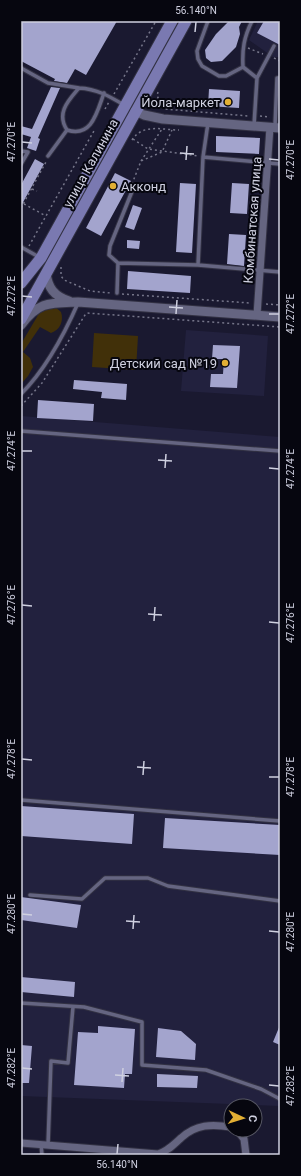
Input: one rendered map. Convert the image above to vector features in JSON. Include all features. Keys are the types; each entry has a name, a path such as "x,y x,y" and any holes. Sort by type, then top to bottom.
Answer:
{"main road":[{"name":"улица Калинина","path":"21,283 41,258 172,21"},
{"name":"улица Калинина","path":"21,320 186,21"},
{"path":"125,106 135,111"}],"street":[{"path":"135,111 158,118 275,127"},
{"name":"Комбинатская улица","path":"257,315 268,163 275,127"},
{"path":"46,273 47,281 53,292 62,298 78,302"},
{"path":"21,325 28,316 42,305 50,303 78,302 280,317"},
{"path":"21,1143 111,1152 158,1154 167,1151 194,1128 212,1125 223,1126"},
{"path":"243,1138 246,1155"}],"lane":[{"path":"208,21 197,51 198,59 202,66 219,76 226,76 243,67"},
{"path":"243,67 244,37 252,21"},
{"path":"254,126 257,78 274,46"},
{"path":"243,67 257,78"},
{"path":"21,68 48,83 93,89 104,93 125,106"},
{"path":"275,127 277,78 280,78"},
{"path":"79,88 66,103 62,115 63,123 67,130 75,133 82,132 90,126 104,93"},
{"path":"198,265 204,157 208,123"},
{"path":"48,156 67,130"},
{"path":"21,151 28,152 21,164"},
{"path":"204,157 280,164"},
{"path":"133,189 110,246 109,255 118,263 198,265 280,272"},
{"path":"21,247 41,258"},
{"path":"117,293 118,263"},
{"path":"21,394 37,374 60,340 78,302"},
{"path":"21,431 280,451"},
{"path":"21,800 280,821"},
{"path":"30,895 82,899 105,878 148,878 168,886 280,901"},
{"path":"21,1003 84,1007 142,1022 142,1065 206,1070 261,1089 280,1099"},
{"path":"42,1155 45,1145 52,1062 68,1063 73,1007"}],"path":[{"path":"115,92 156,21"},
{"path":"243,46 280,61"},
{"path":"105,110 109,103"},
{"path":"165,108 276,118"},
{"path":"29,246 98,123"},
{"path":"130,142 142,130 152,128 162,130 148,149 141,162 132,185 133,189"},
{"path":"141,162 162,152 172,130"},
{"path":"132,139 148,149 204,157"},
{"path":"21,208 45,164"},
{"path":"32,188 37,191"},
{"path":"24,204 46,216"},
{"path":"21,260 25,253"},
{"path":"61,265 61,276 64,280 90,291 280,305"},
{"path":"21,406 42,383 78,325 88,313 280,327"}],"shaded area":[{"path":"258,21 280,21 280,57 273,57 249,40"},
{"path":"54,306 61,312 62,322 57,330 51,333 40,327 23,352 30,358 33,367 21,384 21,344 41,310"},
{"name":"Детский сад №19","path":"186,330 268,336 264,396 181,391"},
{"path":"94,333 138,336 136,370 92,367"},
{"path":"21,416 280,437 280,1106 263,1105 263,1098 223,1098 223,1104 21,1096"}],"building":[{"path":"21,21 117,21 86,75 75,69 67,83 54,81 55,79 21,61"},
{"path":"229,21 242,21 239,27 240,34 236,47 222,61 211,62 206,58 205,50 216,34"},
{"path":"264,21 280,21 280,45 257,33"},
{"path":"51,87 60,88 38,138 40,139 36,151 27,148 31,137 21,134 21,126 32,129"},
{"path":"209,89 240,91 239,108 208,106"},
{"path":"216,136 260,138 259,154 216,152"},
{"path":"35,159 44,164 21,206 21,185"},
{"path":"115,173 131,181 101,236 86,228"},
{"path":"180,183 196,184 192,253 176,252"},
{"path":"232,183 249,184 247,214 230,213"},
{"path":"133,205 142,208 134,230 125,227"},
{"path":"229,234 246,235 244,266 227,264"},
{"path":"127,240 140,241 139,249 127,248"},
{"path":"128,271 191,276 190,293 127,289"},
{"path":"213,345 240,346 237,388 210,387 211,374 223,374 224,359 212,359"},
{"path":"74,380 127,384 126,400 101,398 102,392 73,389"},
{"path":"38,400 94,404 93,421 37,418"},
{"path":"21,806 134,814 132,844 21,836"},
{"path":"165,818 280,825 280,855 163,848"},
{"path":"21,897 81,905 77,928 21,920"},
{"path":"21,977 75,982 74,997 21,992"},
{"path":"280,1025 280,1045 273,1042"},
{"path":"98,1026 135,1029 132,1074 125,1074 124,1088 74,1085 78,1032 98,1033"},
{"path":"158,1028 181,1031 196,1044 195,1060 156,1057"},
{"path":"21,1045 32,1046 29,1083 21,1083"},
{"path":"157,1074 198,1076 197,1088 157,1087"}],"place":[{"name":"Йола-маркет","path":"228,102"},
{"name":"Акконд","path":"113,186"},
{"name":"Детский сад №19","path":"225,363"}]}
